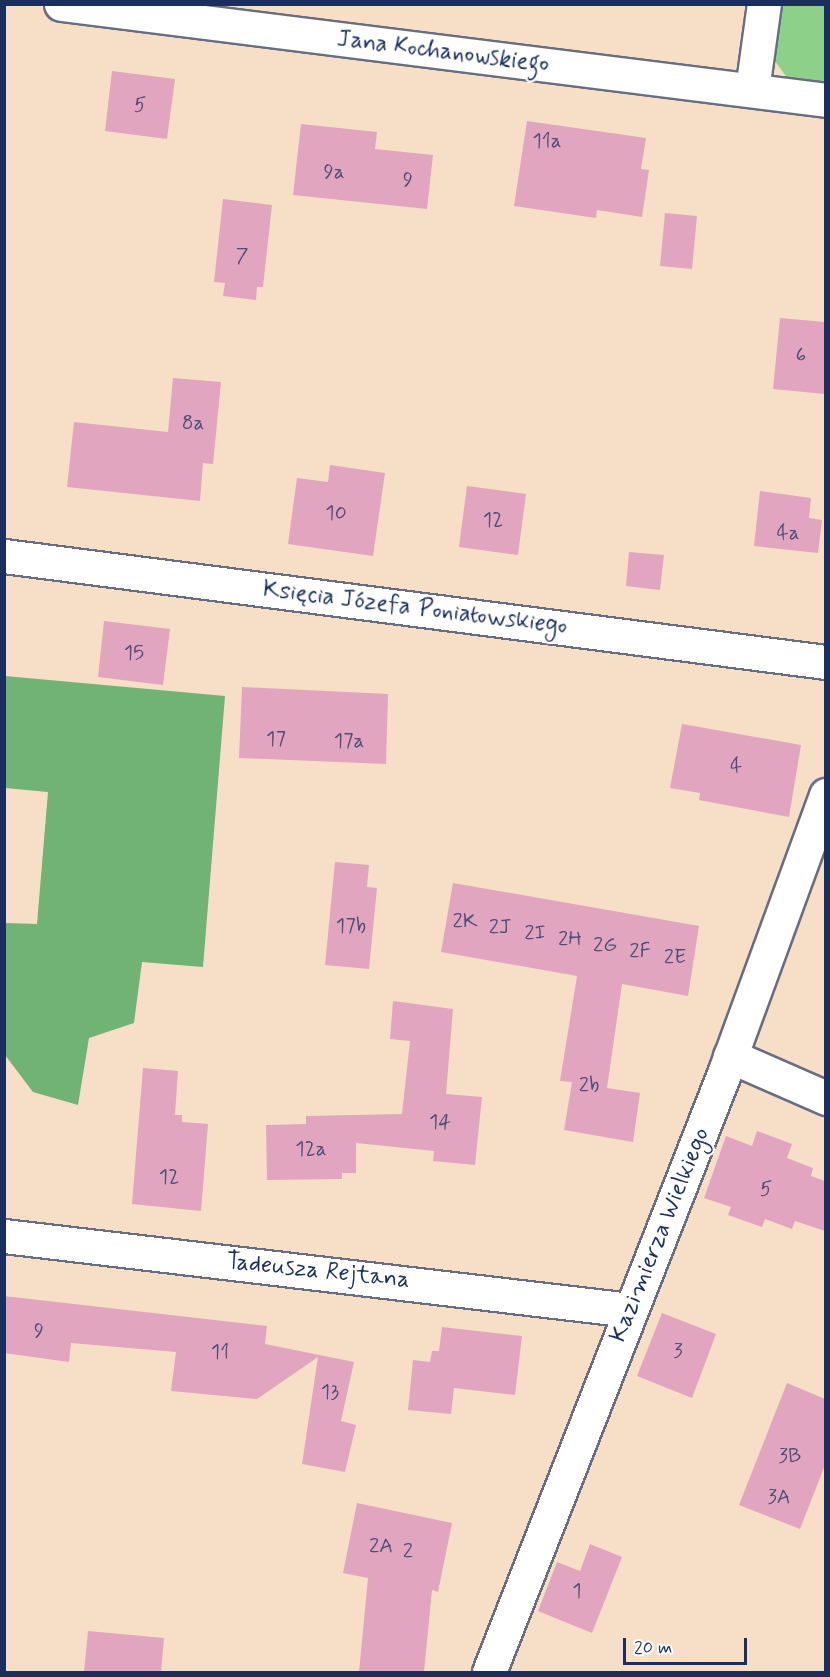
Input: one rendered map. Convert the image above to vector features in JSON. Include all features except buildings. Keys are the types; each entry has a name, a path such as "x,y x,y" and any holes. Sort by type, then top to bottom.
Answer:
{"street":[{"name":"Jana Kochanowskiego","path":"61,4 825,100"},
{"path":"752,90 764,4"},
{"name":"Księcia Józefa Poniatowskiego","path":"4,556 825,662"},
{"name":"Kazimierza Wielkiego","path":"489,1672 730,1056 825,795"},
{"path":"730,1056 825,1098"},
{"name":"Tadeusza Rejtana","path":"4,1236 630,1310"}],"green space":[{"path":"779,5 825,5 825,83 788,79 772,57"},
{"path":"5,676 225,696 203,967 142,962 134,1023 89,1038 78,1105 33,1092 5,1055 5,923 37,924 48,792 5,788"}]}
